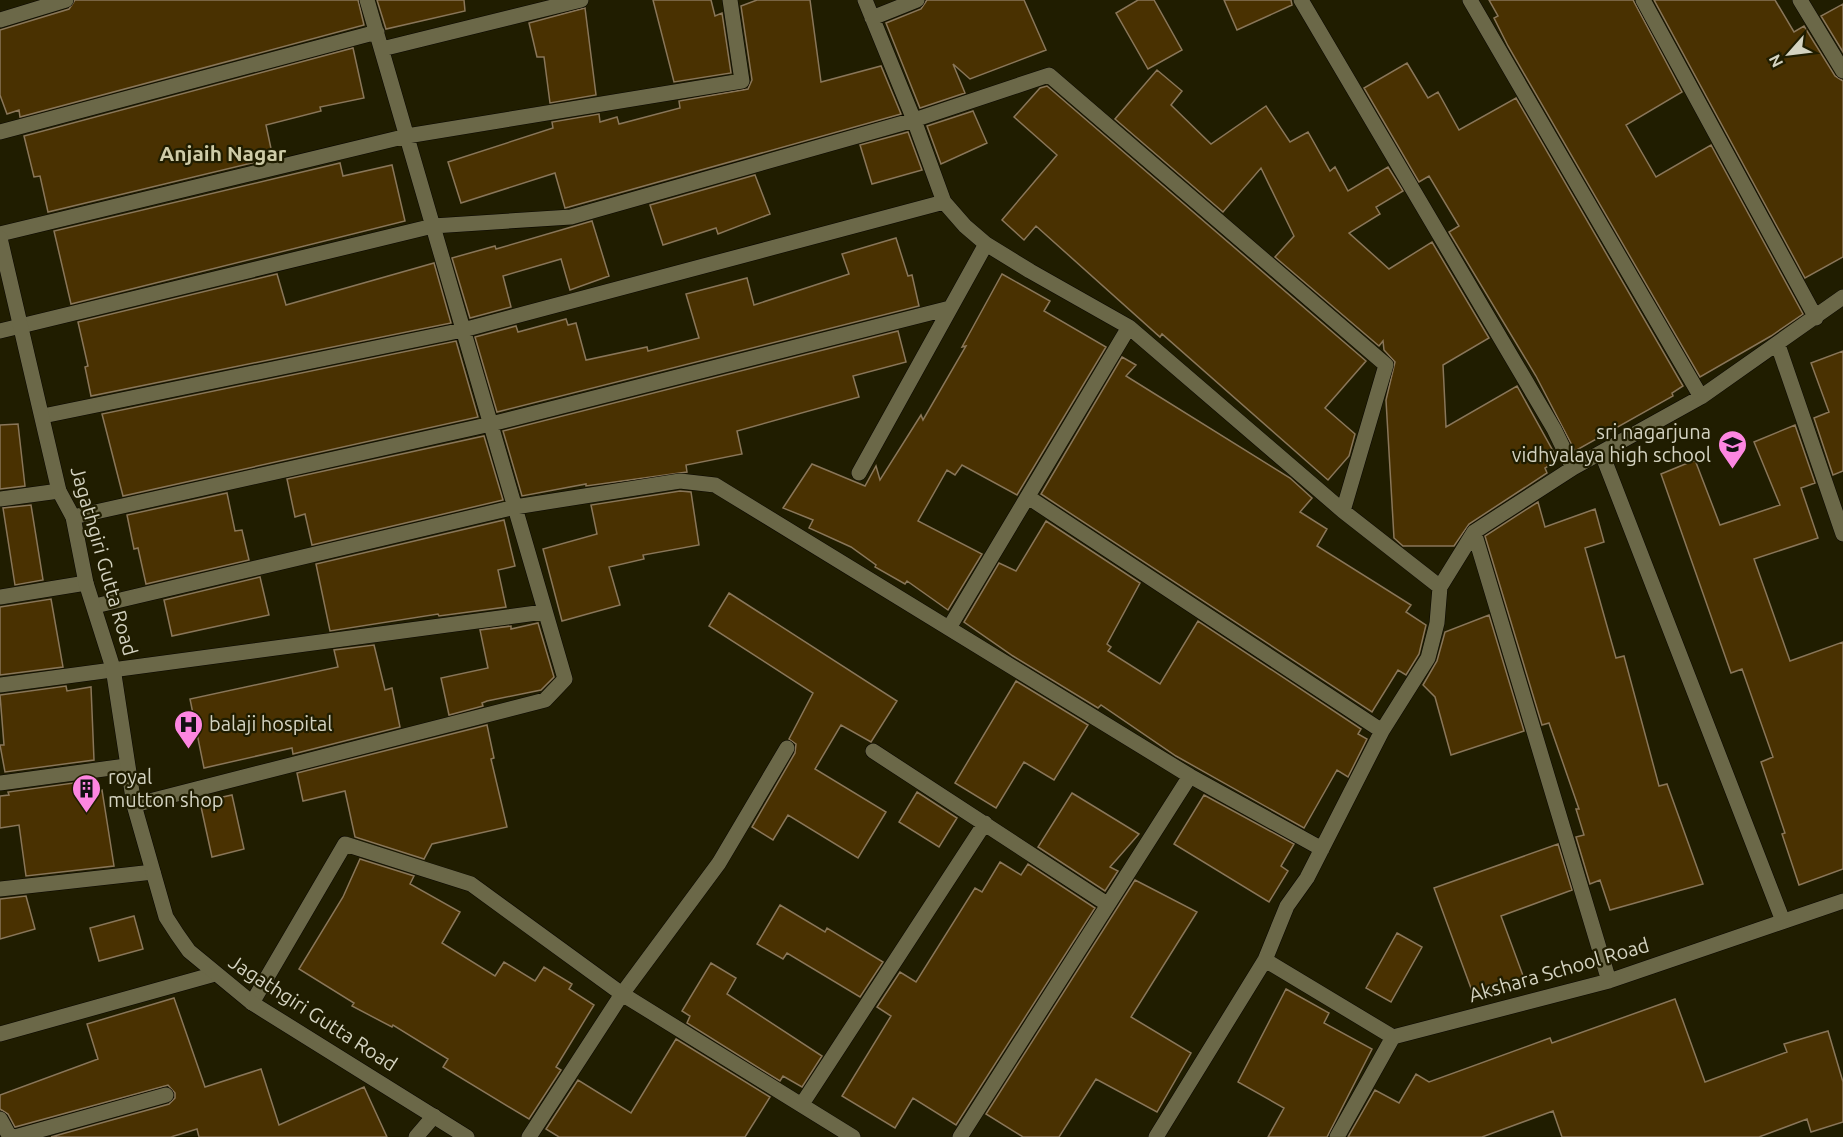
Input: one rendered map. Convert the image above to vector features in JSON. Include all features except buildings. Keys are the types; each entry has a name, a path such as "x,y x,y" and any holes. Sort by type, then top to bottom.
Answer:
{"street":[{"path":"0,20 66,0"},
{"path":"134,805 545,700 565,679 368,0"},
{"path":"382,49 581,0"},
{"path":"0,236 407,136 742,81 730,0"},
{"path":"865,0 914,120 944,202 965,226 986,244 1129,327 1343,511 1440,587"},
{"path":"872,18 917,0"},
{"path":"1301,0 1554,429 1573,468"},
{"path":"1470,0 1701,398"},
{"path":"1643,0 1816,318"},
{"path":"1800,0 1843,72"},
{"path":"0,132 377,32"},
{"path":"0,331 433,226 571,217 914,120 1049,75 1386,365 1343,511"},
{"path":"43,416 463,330 944,202"},
{"name":"Jagathgiri Gutta Road","path":"0,236 59,491 73,517 86,583 113,668 126,766 134,805 166,917 189,951 252,1003 466,1137"},
{"path":"859,473 986,244"},
{"path":"1156,1137 1265,960 1287,906 1307,878 1382,731 1428,658 1437,622 1440,587 1474,532 1573,468 1701,398 1843,297"},
{"path":"73,517 491,424 951,308"},
{"path":"949,628 1129,327"},
{"path":"1778,345 1843,534"},
{"path":"1602,454 1784,921"},
{"path":"95,606 515,507 680,481 715,485 1190,776 1322,849"},
{"path":"0,498 59,491"},
{"path":"1028,497 1382,731"},
{"path":"1474,532 1609,981"},
{"path":"0,597 86,583"},
{"path":"0,685 113,668 544,612"},
{"path":"529,1137 622,994 719,864 787,748"},
{"path":"873,751 1107,904"},
{"path":"0,783 126,766"},
{"path":"960,1137 1190,776"},
{"path":"802,1104 985,823"},
{"path":"252,1003 345,844 471,885 622,994 853,1137"},
{"path":"0,888 153,872"},
{"name":"Akshara School Road","path":"1393,1037 1609,981 1843,901"},
{"path":"1265,960 1393,1037 1337,1137"},
{"path":"0,1034 215,974"},
{"path":"15,1137 166,1095"},
{"path":"416,1137 434,1116"},
{"path":"0,1119 9,1137"}],"place":[{"name":"sri nagarjuna vidhyalaya high school","path":"1732,470"},
{"name":"balaji hospital","path":"188,750"},
{"name":"royal mutton shop","path":"87,814"}],"district":[{"name":"Anjaih Nagar","path":"223,154"}]}
